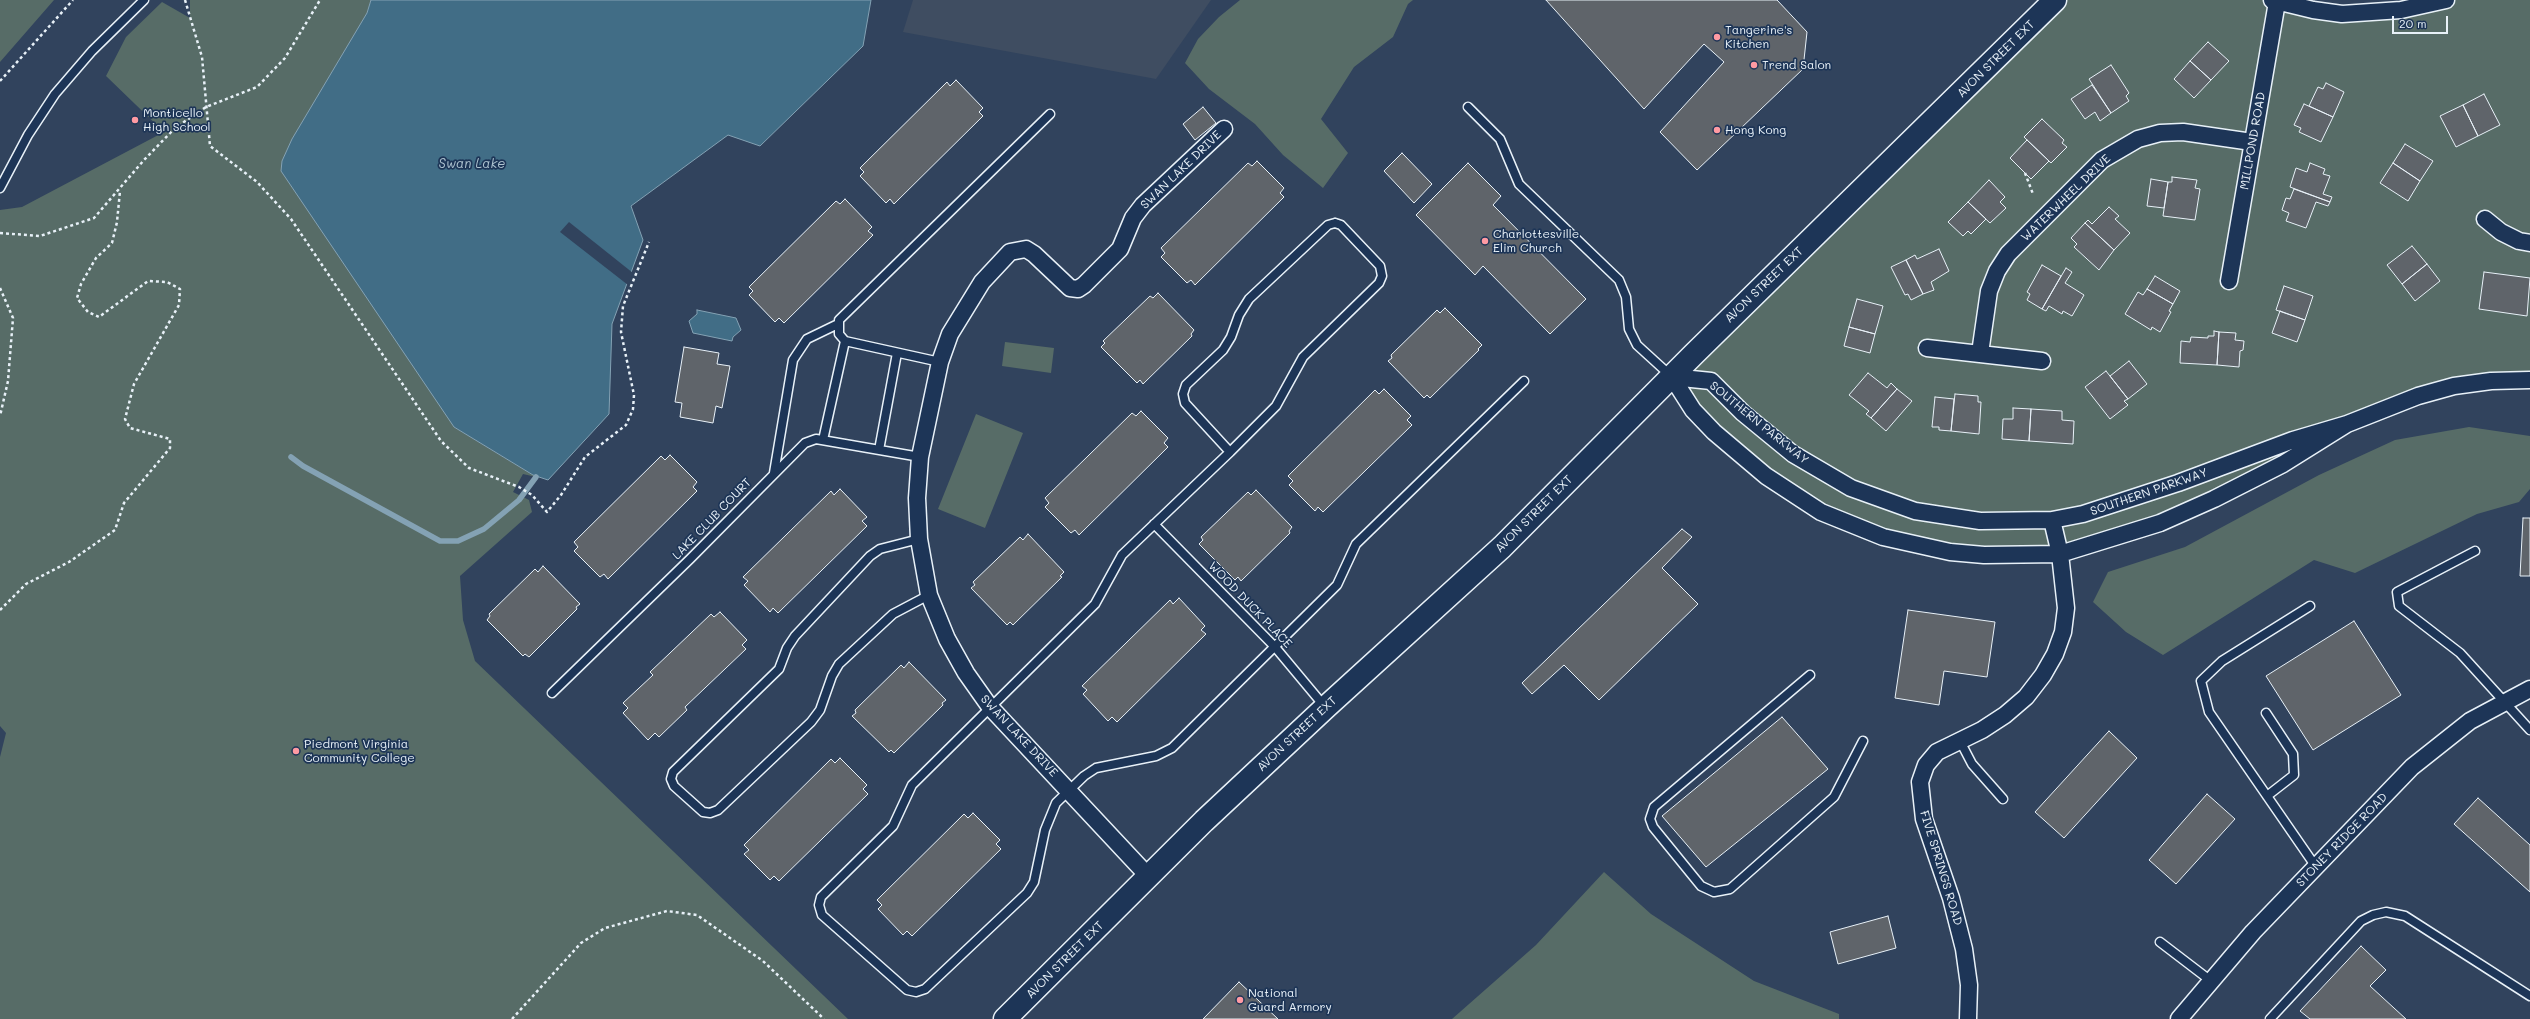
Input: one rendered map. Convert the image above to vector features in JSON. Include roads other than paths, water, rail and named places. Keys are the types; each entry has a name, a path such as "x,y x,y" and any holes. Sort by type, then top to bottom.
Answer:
{"main road":[{"name":"AVON STREET EXT","path":"1005,1019 1149,877 1326,707 1502,547 1672,377 2055,0"}],"street":[{"path":"2275,1 2313,10 2342,14 2402,10 2446,0"},
{"name":"MILLPOND ROAD","path":"2229,281 2275,1"},
{"name":"SWAN LAKE DRIVE","path":"1149,877 1070,790 990,707 966,673 947,639 929,595 919,539 917,498 920,457 940,362 950,334 963,310 982,282 1010,252 1026,249 1034,254 1070,288 1078,289 1084,285 1120,249 1133,218 1143,205 1224,129"},
{"name":"WATERWHEEL DRIVE","path":"1980,353 1989,291 1997,271 2008,254 2102,160 2138,139 2160,133 2183,132 2252,142"},
{"path":"2485,219 2501,232 2519,241 2530,243"},
{"path":"1927,348 2042,361"},
{"name":"SOUTHERN PARKWAY","path":"1672,377 1711,382 1743,413 1792,454 1827,476 1884,502 1947,518 1980,521 2052,520 2116,505 2293,440 2347,424 2418,396 2454,386 2491,381 2530,380"},
{"name":"SOUTHERN PARKWAY","path":"1672,377 1693,410 1714,432 1766,476 1821,512 1883,537 1950,552 1984,556 2060,554 2160,523 2214,499 2283,464 2347,424"},
{"name":"FIVE SPRINGS ROAD","path":"1968,1019 1969,985 1964,949 1951,898 1924,819 1920,782 1926,766 1937,752 1960,741 2005,715 2026,697 2043,675 2055,654 2063,632 2066,608 2060,554 2052,520"},
{"name":"STONEY RIDGE ROAD","path":"2179,1019 2211,980 2316,867 2428,754 2470,721 2530,689"}],"lane":[{"path":"0,188 28,135 55,94 92,51 144,0"},
{"path":"1468,107 1500,139 1519,184 1619,280 1626,297 1629,329 1637,345 1672,377"},
{"path":"940,362 845,341 839,334 839,320 1050,114"},
{"path":"1230,452 1185,403 1183,394 1186,385 1223,350 1231,337 1238,315 1249,299 1328,224 1341,225 1380,266 1382,276 1379,283 1303,357 1276,406 1230,452 1122,555 1095,604 912,785 893,826 821,897 819,905 822,915 907,990 916,992 925,989 1027,893 1034,882 1048,820 1056,803 1096,768 1156,756 1172,748 1337,585 1356,544 1524,381"},
{"path":"774,473 793,360 806,339 838,324"},
{"path":"823,440 845,341"},
{"path":"879,450 897,352"},
{"name":"LAKE CLUB COURT","path":"552,693 690,559 805,443 816,439 920,457"},
{"name":"WOOD DUCK PLACE","path":"1154,524 1275,647 1326,707"},
{"path":"919,539 880,549 870,556 795,636 787,648 780,669 673,772 671,779 674,786 703,812 710,813 718,810 811,722 820,710 832,676 839,664 893,614 929,595"},
{"path":"2475,552 2397,592 2399,606 2460,653 2530,730"},
{"path":"2310,606 2222,661 2201,681 2209,712 2316,867"},
{"path":"1810,675 1654,807 1650,819 1653,827 1701,886 1714,892 1730,889 1834,797 1863,741"},
{"path":"2266,713 2293,754 2294,775 2267,796"},
{"path":"1960,741 1972,764 2003,799"},
{"path":"2270,1019 2361,921 2373,914 2386,912 2405,916 2530,996"},
{"path":"2160,942 2211,980"}],"water":[{"name":"Swan Lake","path":"371,0 871,0 863,46 760,146 728,135 631,206 643,240 612,324 609,414 548,480 533,475 454,427 281,171 282,161 292,139 367,13"},
{"path":"697,310 736,318 741,330 733,337 732,341 693,333 689,321 697,314"}],"waterway":[{"path":"291,457 303,466 440,541 458,541 484,529 519,500 536,477"}],"place":[{"name":"Tangerine's Kitchen","path":"1717,37"},
{"name":"Trend Salon","path":"1754,65"},
{"name":"Monticello High School","path":"135,120"},
{"name":"Hong Kong","path":"1717,130"},
{"name":"Charlottesville Elim Church","path":"1485,241"},
{"name":"Piedmont Virginia Community College","path":"296,751"},
{"name":"National Guard Armory","path":"1240,1000"}]}
